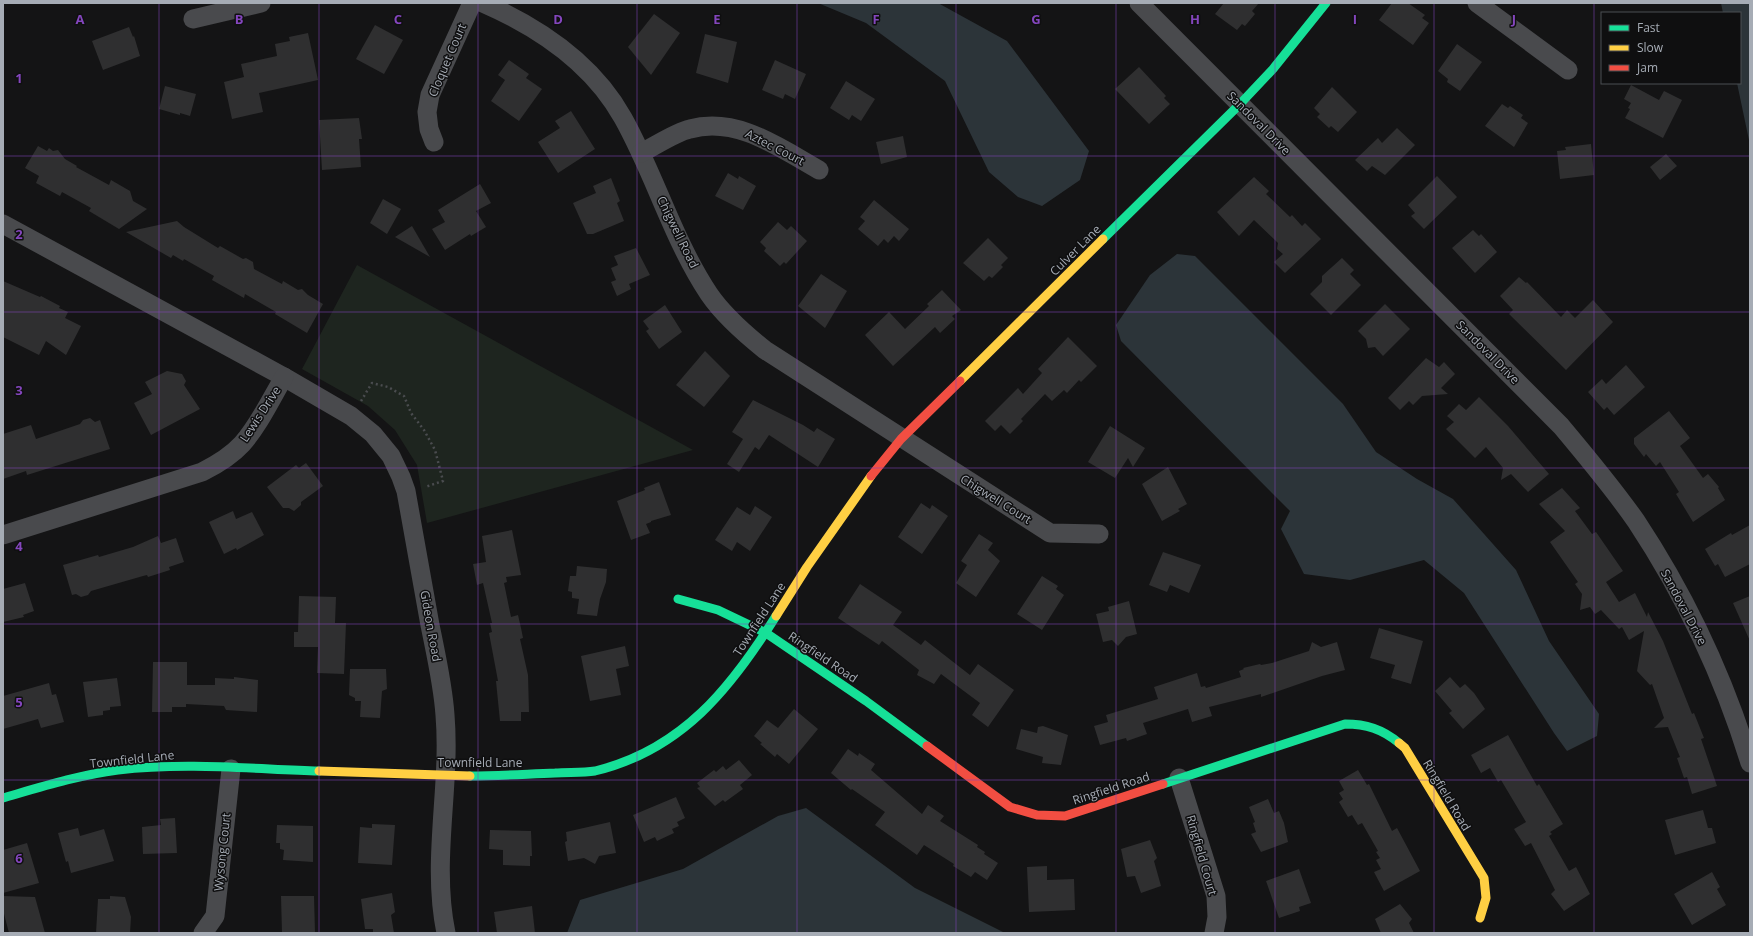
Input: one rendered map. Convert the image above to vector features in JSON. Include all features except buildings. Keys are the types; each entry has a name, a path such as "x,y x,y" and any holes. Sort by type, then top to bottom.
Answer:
{"street":[{"path":"194,20 261,3"},
{"name":"Cloquet Court","path":"434,142 429,129 427,112 430,95 472,3"},
{"name":"Chigwell Road","path":"483,3 512,16 544,35 573,58 604,90 622,117 641,153 678,237 710,294 725,313 749,337 765,350 901,439"},
{"name":"Sandoval Drive","path":"1139,3 1561,426 1600,472 1636,522 1675,586 1698,631 1725,691 1750,763"},
{"name":"Culver Lane","path":"843,515 879,464 901,439 1240,104 1273,69 1326,3"},
{"path":"1477,3 1568,70"},
{"name":"Aztec Court","path":"641,153 689,129 719,125 752,133 820,170"},
{"name":"Lewis Drive","path":"3,224 284,377 242,444 221,462 202,472 3,535"},
{"name":"Gideon Road","path":"284,377 351,416 373,434 391,456 406,491 440,679 445,715 446,775 439,848 440,890 446,933"},
{"name":"Chigwell Court","path":"901,439 1050,533 1099,534"},
{"name":"Townfield Lane","path":"3,798 65,780 100,773 145,768 182,767 486,776 593,771 623,762 646,752 672,737 694,719 729,684 753,654 807,567 843,515"},
{"name":"Ringfield Road","path":"678,599 718,610 766,633 866,701 1010,807 1031,815 1046,817 1064,816 1345,724 1375,726 1390,734 1405,748 1484,878 1487,891 1486,902 1480,918"},
{"name":"Wysong Court","path":"204,933 215,916 231,769"},
{"name":"Ringfield Court","path":"1179,778 1216,896 1217,917 1214,933"}],"path":[{"path":"360,401 372,383 388,387 404,396 411,413 424,430 435,450 441,468 443,481 421,489"}],"shaded area":[{"path":"818,3 938,3 1007,41 1089,151 1080,180 1042,206 1018,197 989,172 945,81 866,23"},
{"path":"1721,3 1750,3 1750,145 1737,84 1741,84 1741,12 1723,12"},
{"path":"1177,254 1195,256 1343,404 1376,452 1417,479 1453,499 1516,570 1549,641 1599,714 1597,736 1567,751 1464,593 1424,560 1350,580 1304,574 1281,529 1290,511 1121,341 1116,325 1150,275"},
{"path":"357,265 693,450 427,523 417,465 395,430 368,406 302,369"},
{"path":"806,808 915,888 1005,933 567,933 580,900 683,869 778,816"}],"traffic: fast":[{"path":"1103,239 1240,104 1273,69 1326,3"},
{"path":"678,599 718,610 766,633 866,701 927,746"},
{"path":"470,776 595,771 626,761 654,748 679,732 701,713 722,691 741,668 776,616"},
{"path":"1163,784 1345,724 1374,728 1393,738 1399,743"},
{"path":"3,798 60,782 118,770 168,766 194,766 319,771"}],"traffic: slow":[{"path":"960,381 1103,239"},
{"path":"776,616 807,567 871,476"},
{"path":"1399,743 1405,748 1484,878 1486,898 1480,918"},
{"path":"319,771 470,776"}],"traffic: jam":[{"path":"871,476 901,439 960,381"},
{"path":"927,746 1010,807 1037,815 1065,816 1163,784"}]}
